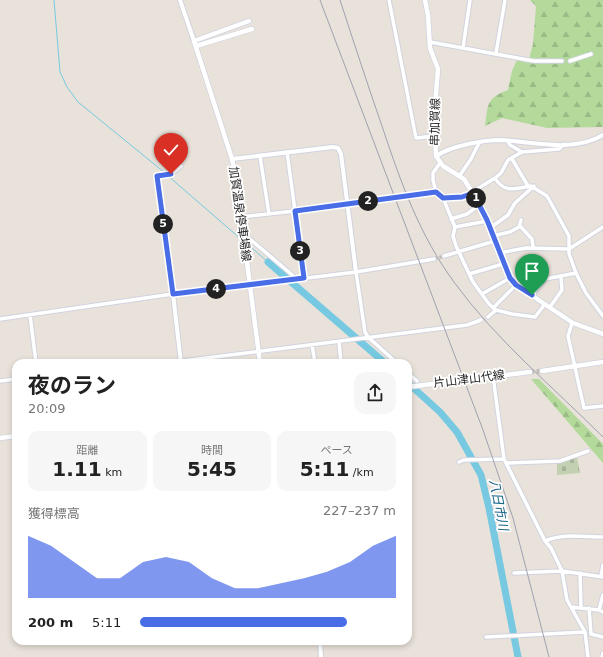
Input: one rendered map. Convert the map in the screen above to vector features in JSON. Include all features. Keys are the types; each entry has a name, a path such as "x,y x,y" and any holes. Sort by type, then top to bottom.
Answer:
{"main road":[{"name":"串加賀線","path":"425,0 428,15 430,42 438,69 434,111 436,156 440,163 460,175 472,192 487,220 503,264 510,278 516,285 572,323 603,334"},
{"path":"194,41 249,21"},
{"path":"196,46 252,29"},
{"name":"加賀温泉停車場線","path":"194,41 232,159 244,235 260,359"},
{"path":"542,370 603,362"},
{"name":"片山津山代線","path":"412,385 418,383 530,372"},
{"path":"0,438 12,436"}],"street":[{"path":"180,0 194,41"},
{"path":"389,0 416,138 434,136"},
{"path":"463,48 470,0"},
{"path":"496,53 505,0"},
{"path":"430,42 496,53 534,62 562,61"},
{"path":"570,60 591,54"},
{"path":"436,156 447,150 496,140 542,145 587,143 603,135"},
{"path":"508,141 510,145 522,152"},
{"path":"460,175 471,159 479,143"},
{"path":"443,198 462,197 472,192 495,178 501,173 508,160 522,152 559,149 564,144"},
{"path":"232,159 333,147 338,148 341,154 363,326 366,338 391,359"},
{"path":"287,152 304,278"},
{"path":"260,156 269,214"},
{"path":"512,159 528,186"},
{"path":"440,163 434,172 433,180 436,192 443,198 455,228 453,236 458,252 482,294 495,309 506,313 535,317 545,304"},
{"path":"180,166 176,172 157,176 181,359"},
{"path":"495,178 505,188 515,189 534,186 547,196 569,236 570,259 576,273 586,293 603,316"},
{"path":"490,228 503,220 510,213 515,203 534,186"},
{"path":"241,217 436,192"},
{"path":"451,219 467,214 479,205"},
{"path":"455,228 487,220"},
{"path":"444,256 510,232 520,226 521,220"},
{"path":"520,226 532,238 533,247"},
{"path":"499,253 533,247 569,249 603,227"},
{"path":"244,235 296,279"},
{"path":"0,319 173,294 250,286 356,272 434,259"},
{"path":"470,274 503,264"},
{"path":"532,295 545,279 576,273"},
{"path":"550,307 562,290 561,277"},
{"path":"482,294 510,278"},
{"path":"488,317 516,285"},
{"path":"30,315 36,359"},
{"path":"204,359 467,325 481,320"},
{"path":"572,323 568,336 584,408 603,406"},
{"path":"339,342 341,359"},
{"path":"312,345 314,359"},
{"path":"493,376 505,461 545,541 551,548 562,571 567,600 585,632 588,657"},
{"path":"412,377 418,383"},
{"path":"0,382 12,380"},
{"path":"459,462 464,460 479,459 505,461 560,461 588,451"},
{"path":"545,541 554,537 564,536 603,537"},
{"path":"514,573 562,571 602,576 603,565"},
{"path":"580,573 581,607"},
{"path":"599,610 603,595"},
{"path":"571,607 588,608 603,612"},
{"path":"588,608 591,634"},
{"path":"583,626 590,622"},
{"path":"486,637 585,632 603,637"},
{"path":"320,645 321,657"}],"green space":[{"path":"530,0 603,0 603,127 547,128 502,118 485,126 489,103 496,96 508,90 512,71 517,60 528,63 533,44 536,6"},
{"path":"531,379 539,379 603,444 603,463"},
{"path":"577,457 580,473 557,475 557,463"}],"waterway":[{"path":"54,0 60,72 67,87 78,102 165,173"},
{"path":"167,175 242,240"},
{"path":"246,243 268,262"},
{"name":"八日市川","path":"268,262 380,359"},
{"name":"八日市川","path":"412,387 440,412 457,432 481,475 489,508 518,657"}],"tunnel":[{"path":"434,259 444,256"},
{"path":"530,372 542,371"}],"railway":[{"path":"320,0 483,430 513,518 549,657"},
{"path":"340,0 404,189 421,228 431,246 454,282 488,324 603,437"}],"route":[{"path":"171,174 157,176 173,294 250,286 304,278 295,211 436,192 443,198 458,198 473,193 484,213 503,264 510,278 516,285 532,295"}]}
